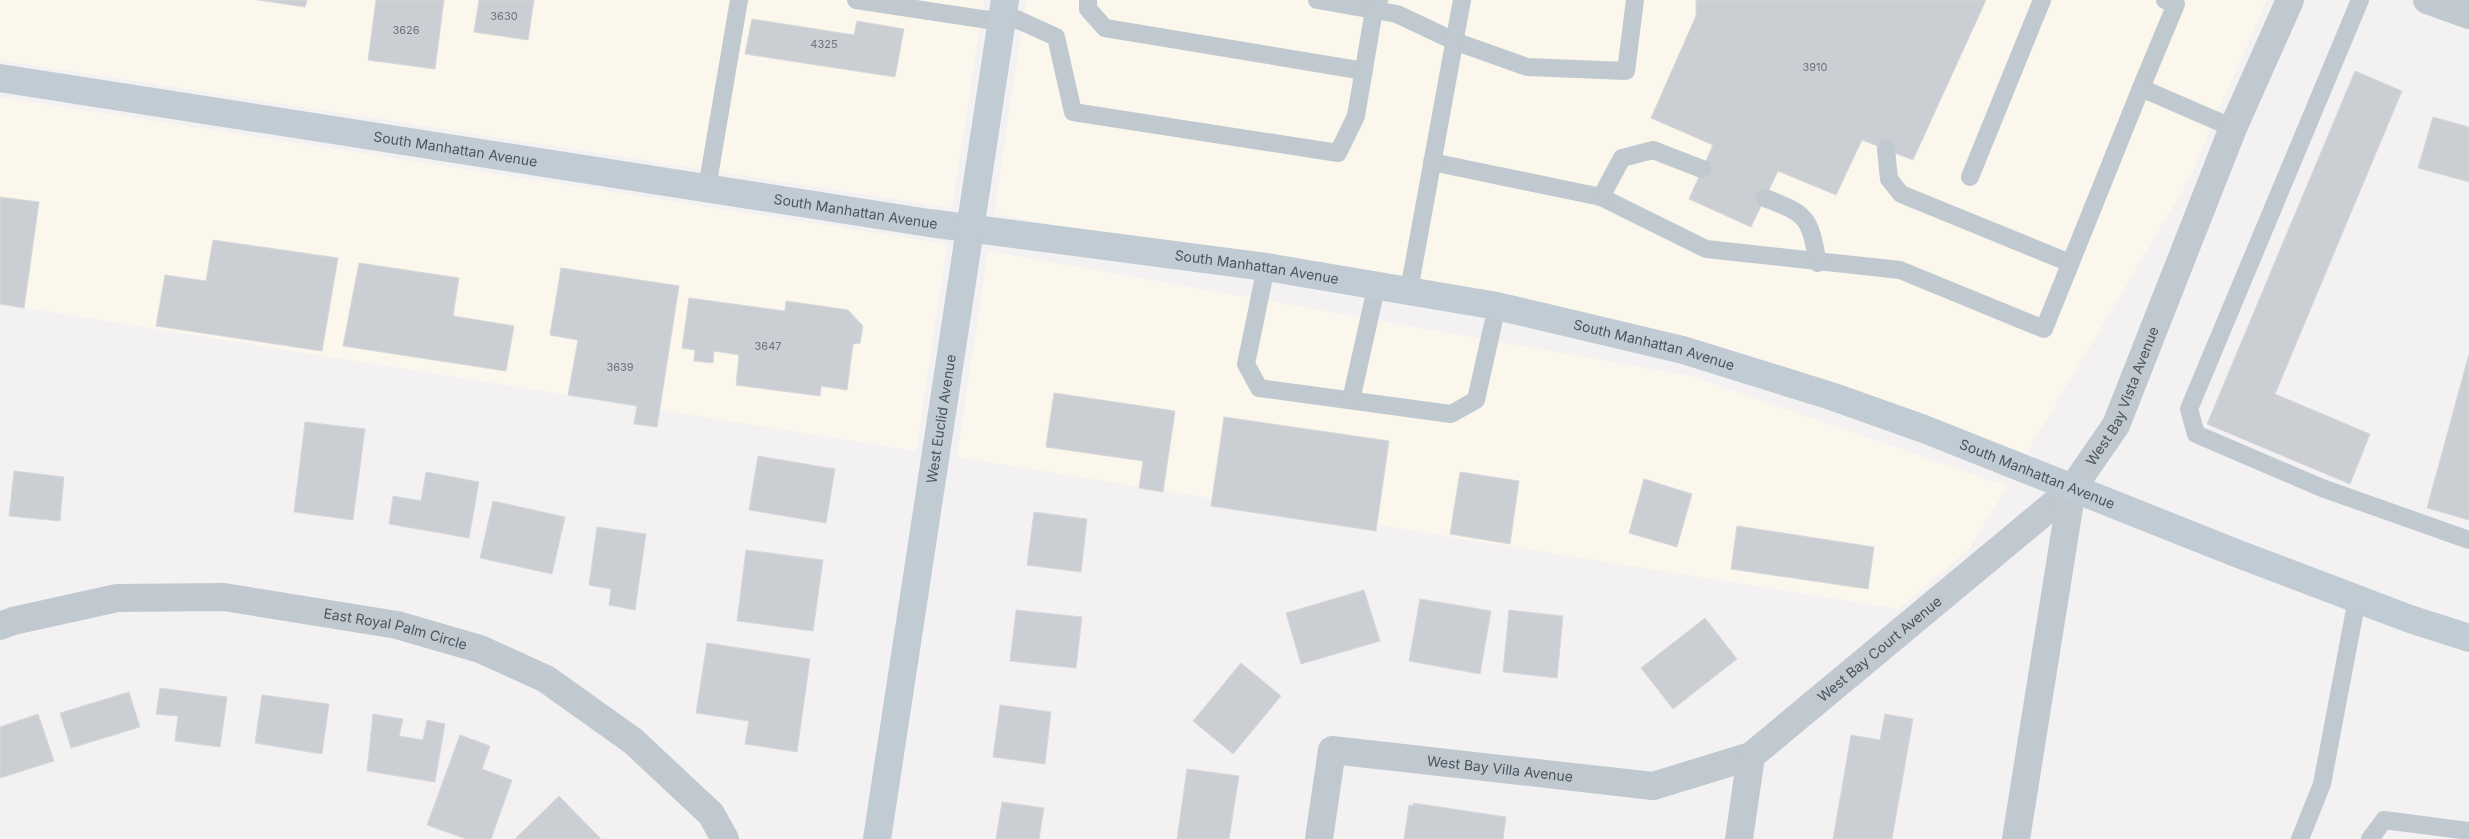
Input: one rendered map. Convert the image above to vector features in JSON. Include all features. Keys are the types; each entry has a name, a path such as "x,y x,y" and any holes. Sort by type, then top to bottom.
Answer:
{"main road":[{"name":"West Euclid Avenue","path":"877,839 1003,12"},
{"name":"South Manhattan Avenue","path":"0,78 970,229 1266,266 1497,306 1684,350 1831,396 1924,429 2072,489 2357,599 2469,638"}],"street":[{"name":"West Bay Vista Avenue","path":"2016,839 2072,489 2116,425 2233,128 2290,0"},
{"path":"2427,0 2469,15"},
{"name":"West Bay Court Avenue","path":"1751,756 2072,489"},
{"name":"East Royal Palm Circle","path":"0,626 13,621 117,598 224,597 396,625 480,648 546,679 633,741 711,814 725,839"},
{"name":"West Bay Villa Avenue","path":"1320,839 1332,750 1653,786 1751,756"},
{"path":"1739,839 1751,756"}],"lane":[{"path":"707,188 739,0"},
{"path":"856,0 1003,12 1056,37 1073,112 1338,153 1356,116 1377,5"},
{"path":"1088,0 1088,9 1105,28 1364,71"},
{"path":"1317,0 1377,5 1454,41 1527,67 1626,71 1635,0"},
{"path":"1409,290 1462,0"},
{"path":"1970,177 2042,0"},
{"path":"1432,162 1601,197 1706,250 1900,270 2044,329 2176,4 2165,0"},
{"path":"2360,0 2189,409 2196,434 2322,488 2469,540"},
{"path":"2141,88 2233,128"},
{"path":"1886,149 1888,179 1901,194 2070,263"},
{"path":"1601,197 1622,158 1653,150 1702,169"},
{"path":"1765,198 1796,210 1811,228 1818,263"},
{"path":"1266,266 1246,364 1260,388 1451,414 1476,400 1497,306"},
{"path":"1351,400 1377,284"},
{"path":"2300,839 2322,784 2357,599"},
{"path":"2370,839 2384,820 2469,831"}],"shaded area":[{"path":"0,0 984,0 952,208 0,60"},
{"path":"1026,0 2267,0 2191,176 2026,454 1699,340 994,214"},
{"path":"0,97 947,244 916,451 0,304"},
{"path":"988,251 1691,376 2007,486 1970,548 1898,609 957,457"}],"building":[{"path":"258,0 307,0 305,7"},
{"path":"376,0 444,0 435,69 368,60"},
{"path":"479,0 534,0 528,40 474,32"},
{"path":"1696,0 1986,0 1913,160 1862,140 1836,195 1778,171 1751,227 1689,199 1713,145 1651,118 1696,16"},
{"path":"752,19 854,35 857,21 904,29 895,77 745,54"},
{"path":"2355,71 2402,91 2275,394 2370,434 2350,484 2207,424"},
{"path":"2433,117 2469,127 2469,182 2418,168"},
{"path":"0,197 39,202 24,308 0,304"},
{"path":"213,240 338,258 322,351 156,326 165,275 206,281"},
{"path":"359,263 459,278 453,316 514,326 506,371 343,346"},
{"path":"561,268 679,286 657,427 634,424 637,406 568,395 578,340 550,335"},
{"path":"689,298 785,311 786,301 848,310 863,326 860,343 853,344 847,390 821,386 820,396 736,385 739,355 714,351 713,363 694,361 695,350 682,348"},
{"path":"2469,354 2469,520 2427,508"},
{"path":"1054,393 1175,411 1163,492 1139,488 1143,461 1046,447"},
{"path":"1224,417 1389,441 1376,531 1211,506"},
{"path":"305,422 365,429 353,520 294,512"},
{"path":"758,456 835,469 826,523 749,510"},
{"path":"14,471 64,477 60,521 9,516"},
{"path":"426,472 479,482 469,538 389,524 393,496 421,501"},
{"path":"1460,472 1519,481 1510,544 1450,534"},
{"path":"1644,479 1692,494 1677,547 1629,533"},
{"path":"493,501 565,517 552,574 480,558"},
{"path":"1034,512 1087,519 1081,572 1027,565"},
{"path":"1737,526 1874,547 1868,589 1731,569"},
{"path":"597,527 646,534 635,610 609,605 611,589 589,585"},
{"path":"746,550 823,560 813,631 737,621"},
{"path":"1364,590 1380,641 1301,664 1286,613"},
{"path":"1420,599 1491,611 1480,674 1409,661"},
{"path":"1016,610 1082,617 1076,668 1010,661"},
{"path":"1509,610 1563,616 1557,678 1503,672"},
{"path":"1705,618 1737,659 1673,709 1641,668"},
{"path":"707,643 810,659 797,752 745,744 749,721 696,713"},
{"path":"1241,663 1281,696 1233,754 1193,721"},
{"path":"160,688 227,697 220,747 175,741 178,716 156,714"},
{"path":"129,692 140,727 71,748 60,713"},
{"path":"262,695 329,704 322,754 255,743"},
{"path":"1000,705 1051,712 1045,764 993,757"},
{"path":"38,714 54,761 0,778 0,727"},
{"path":"373,714 403,719 399,736 423,740 427,720 445,724 435,782 367,771"},
{"path":"1885,714 1913,719 1892,839 1833,839 1851,735 1880,740"},
{"path":"460,735 490,746 482,769 512,780 491,839 466,839 427,825"},
{"path":"1187,769 1239,776 1229,839 1177,839"},
{"path":"559,796 601,839 515,839"},
{"path":"1002,802 1044,808 1039,839 996,839"},
{"path":"1413,803 1506,817 1503,839 1404,839 1409,805 1413,806"}]}
